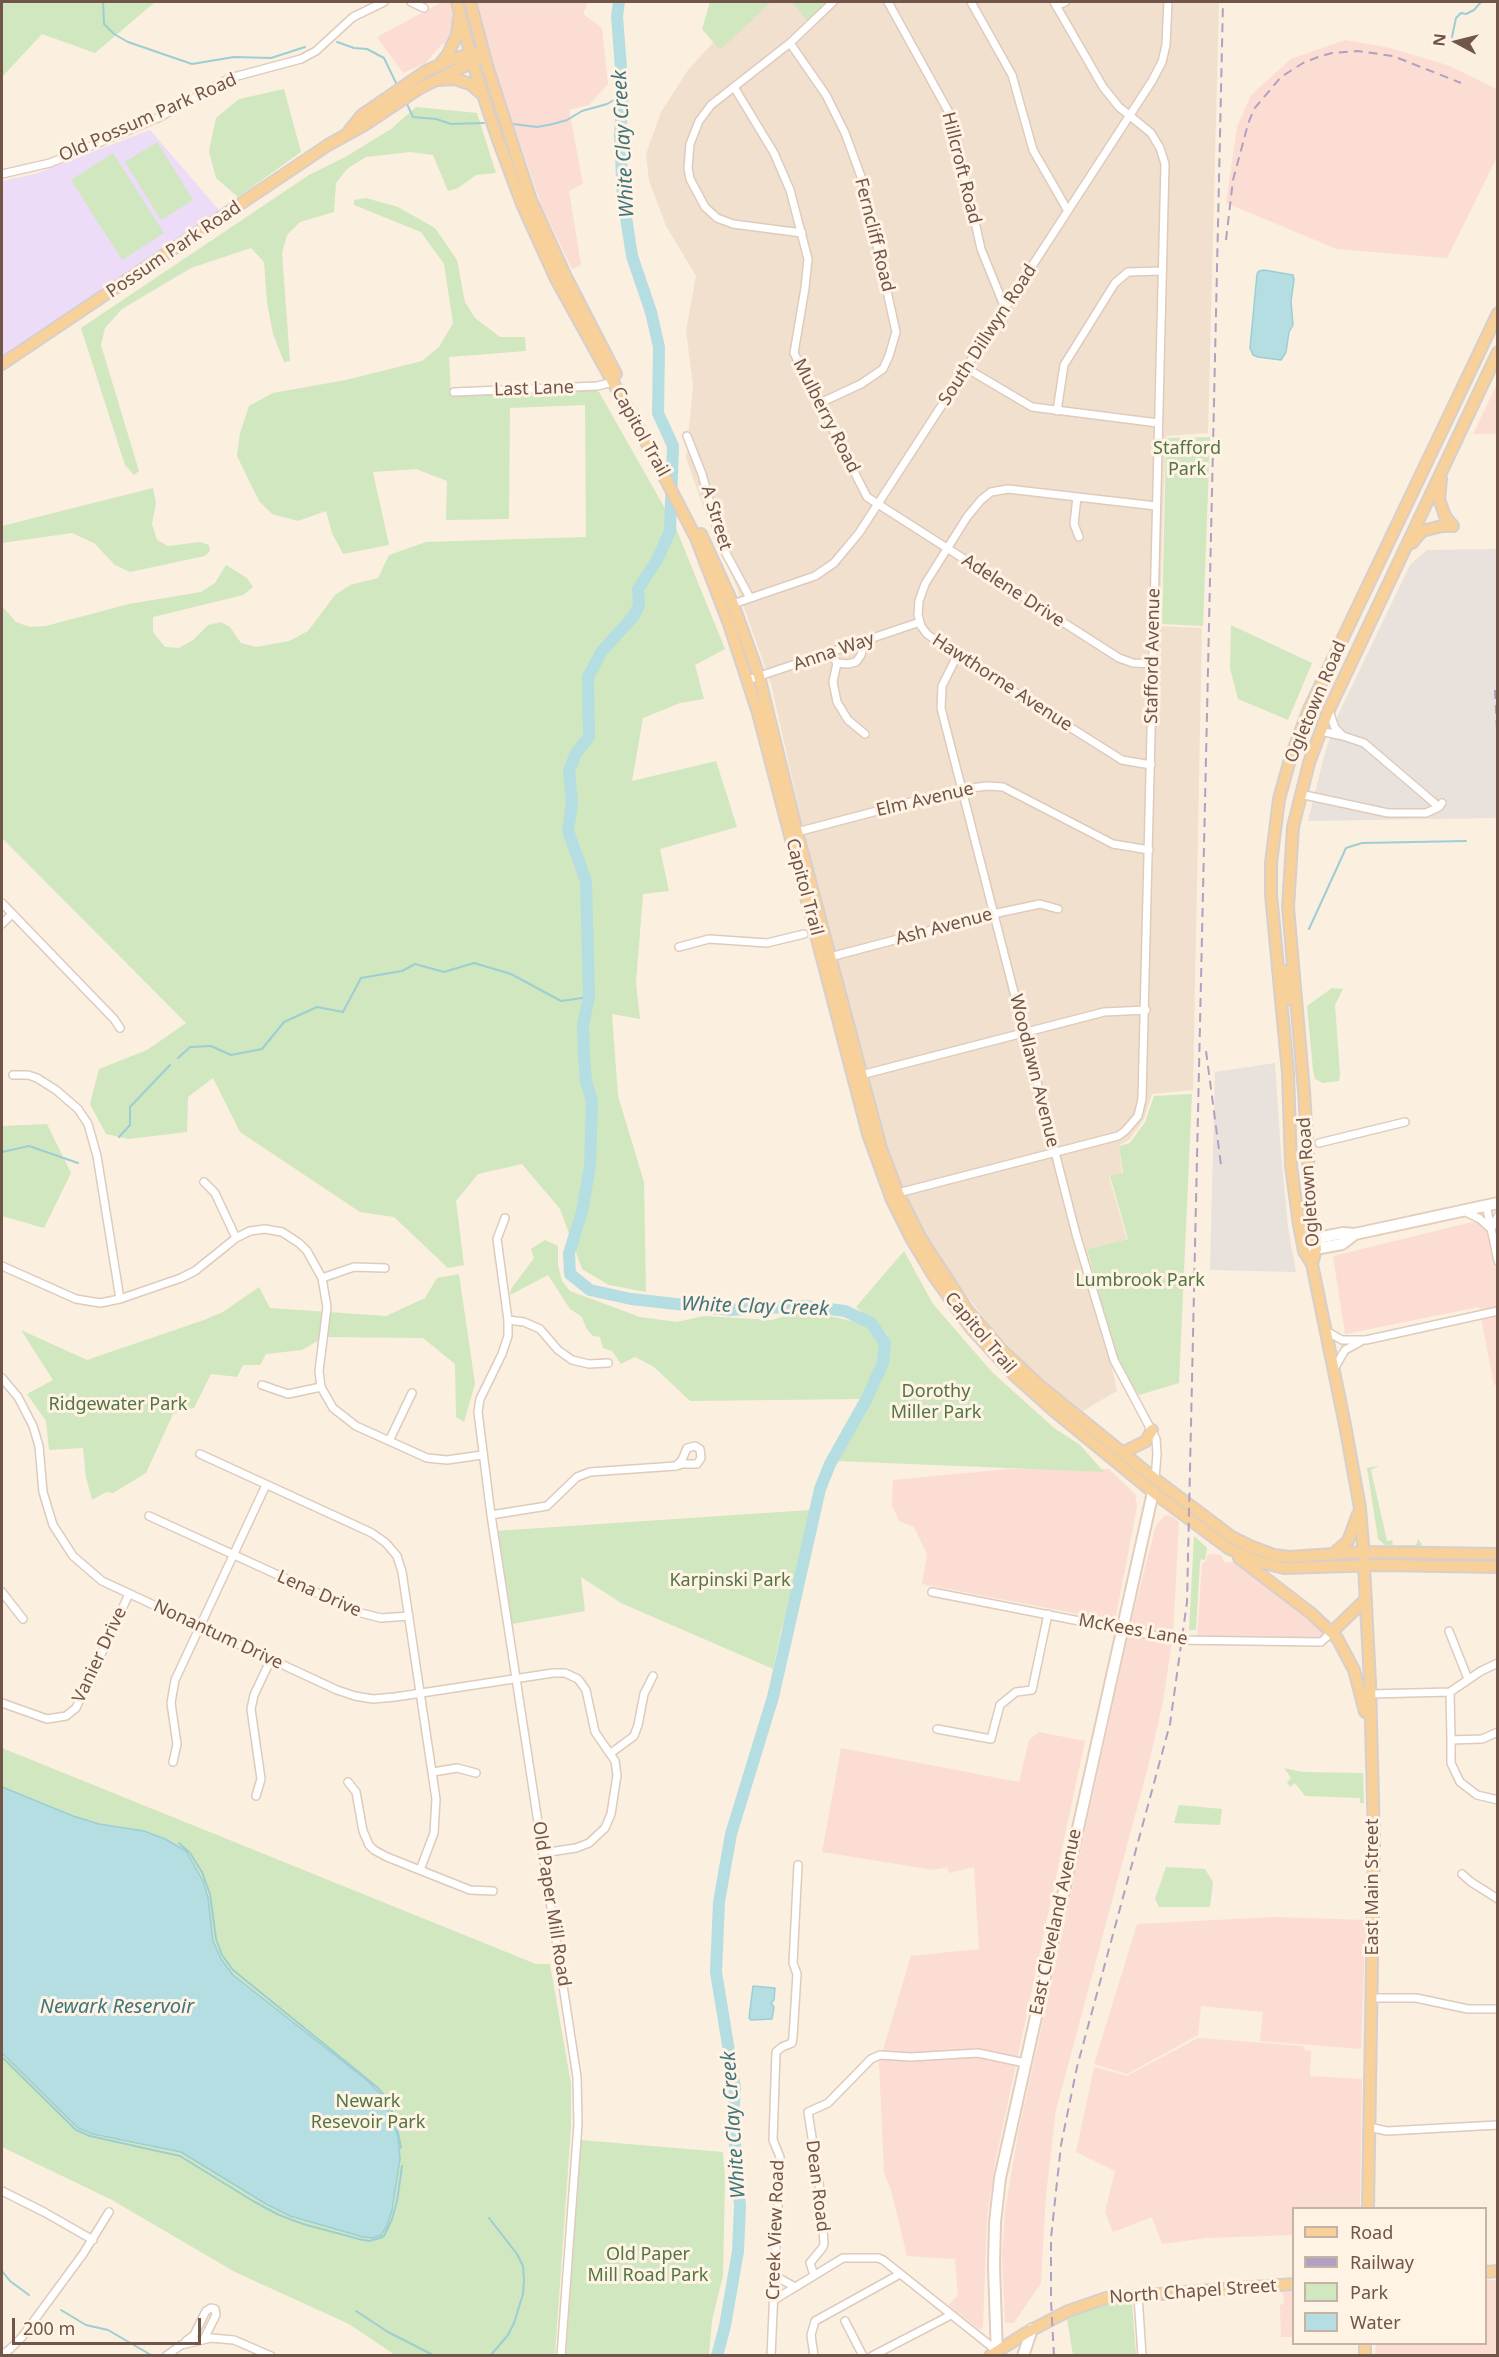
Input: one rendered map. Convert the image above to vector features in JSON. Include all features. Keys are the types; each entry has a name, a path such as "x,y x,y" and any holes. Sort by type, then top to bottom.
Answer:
{"main road":[{"name":"Capitol Trail","path":"470,2 483,54 531,201 626,400 733,604 797,832 881,1148 898,1193 928,1253 953,1291 980,1326 1039,1385 1155,1479 1232,1537 1250,1546 1274,1555 1289,1557 1363,1552 1497,1554"},
{"name":"Capitol Trail","path":"458,7 483,95 527,215 556,279 613,382 626,400"},
{"path":"438,65 448,54 457,36 458,7"},
{"name":"Possum Park Road","path":"2,364 345,135 483,54"},
{"name":"Possum Park Road","path":"345,135 362,115 393,92 438,65 472,59"},
{"path":"434,81 456,79 470,84 483,95"},
{"name":"Ogletown Road","path":"1364,1565 1359,1508 1309,1245 1291,1166 1288,1073 1271,894 1274,836 1285,777 1314,697 1497,313"},
{"path":"1497,323 1491,341 1497,354"},
{"name":"Ogletown Road","path":"1309,1245 1304,1091 1288,907 1290,853 1300,794 1329,709 1497,354"},
{"path":"1402,554 1422,531 1453,526 1445,516 1439,499 1445,463"},
{"name":"Capitol Trail","path":"699,537 753,678 813,923 874,1152 892,1200 922,1258 970,1327 1015,1376 1053,1410 1153,1492 1228,1548 1260,1562 1284,1568 1364,1565 1497,1568"},
{"path":"1320,730 1313,714 1327,670"},
{"path":"1278,970 1285,971 1290,1012 1299,1036"},
{"path":"1283,1016 1292,1048 1295,1081 1298,1089 1304,1091"},
{"path":"1309,1245 1342,1244 1355,1234 1497,1203"},
{"path":"1122,1453 1146,1441 1152,1430"},
{"path":"1153,1492 1155,1479"},
{"name":"East Cleveland Avenue","path":"995,2354 994,2266 997,2208 1004,2160 1153,1492"},
{"path":"1331,1555 1348,1542 1359,1508"},
{"path":"1228,1548 1332,1632 1345,1650 1354,1670 1363,1696 1371,1740"},
{"name":"East Main Street","path":"1364,1565 1374,1841 1368,2207"},
{"path":"1332,1632 1366,1599"},
{"name":"North Chapel Street","path":"995,2354 1032,2329 1094,2301 1138,2295 1292,2284"},
{"path":"1023,2355 1032,2329"}],"street":[{"name":"Old Possum Park Road","path":"2,174 50,163 160,117 230,78 301,59 318,48 353,17 384,2"},
{"path":"411,2 424,8"},
{"path":"802,233 733,224 717,218 695,193 688,168 690,144 699,121 711,105 790,43 833,2"},
{"name":"Hillcroft Road","path":"888,2 952,118 981,249 1005,308"},
{"path":"971,2 1012,75 1033,150 1068,211"},
{"path":"1055,4 1065,2"},
{"name":"South Dillwyn Road","path":"733,604 804,580 825,570 850,545 1130,116 1162,62 1167,35 1168,2"},
{"name":"Stafford Avenue","path":"898,1193 1118,1136 1138,1116 1144,1090 1165,164 1156,140 1103,87 1055,4"},
{"name":"Ferncliff Road","path":"790,43 826,95 852,152 863,182 896,332 883,369 861,384 820,404"},
{"name":"Mulberry Road","path":"734,87 774,153 790,190 808,259 794,353 867,496 878,504"},
{"path":"1057,411 1064,365 1116,283 1128,272 1161,271"},
{"path":"966,368 1027,405 1057,411 1158,423"},
{"name":"Last Lane","path":"454,392 597,387 613,382"},
{"name":"A Street","path":"687,436 702,474 721,544 750,598"},
{"name":"Hawthorne Avenue","path":"1151,765 1122,760 957,656 927,634 920,622 919,601 925,584 967,517 991,492 1008,489 1156,506"},
{"path":"1077,497 1074,524 1078,537"},
{"name":"Adelene Drive","path":"878,504 1119,658 1133,663 1153,664"},
{"name":"Anna Way","path":"753,678 831,654 920,622"},
{"path":"837,663 856,662 861,655 864,642"},
{"path":"831,654 837,663 833,682 837,702 848,720 865,734"},
{"name":"Woodlawn Avenue","path":"957,656 942,686 941,708 960,789 1076,1234 1114,1360 1127,1388 1156,1438 1155,1479"},
{"path":"1329,709 1335,728 1342,736"},
{"path":"1300,794 1388,813 1426,813 1441,805 1364,743 1320,730"},
{"name":"Elm Avenue","path":"797,832 960,789 988,786 1003,787 1113,844 1149,850"},
{"path":"2,903 114,1019 120,1028"},
{"name":"Ash Avenue","path":"830,957 993,914 1040,904 1058,909"},
{"path":"2,924 12,914"},
{"path":"804,934 813,923"},
{"path":"679,947 709,939 767,943 804,934 818,940"},
{"path":"861,1075 1104,1012 1146,1010"},
{"path":"13,1075 28,1075 56,1090 78,1109 88,1124 98,1156 120,1299"},
{"path":"1319,1143 1405,1122"},
{"path":"204,1182 215,1193 236,1238"},
{"path":"1486,1205 1497,1261"},
{"path":"1462,1210 1480,1219 1491,1229"},
{"path":"1491,1229 1497,1216"},
{"name":"Old Paper Mill Road","path":"505,1218 497,1239 508,1320 506,1346 478,1406 482,1455 578,2087 572,2215 561,2355"},
{"path":"2,1266 83,1302 100,1303 120,1299 188,1275 236,1238 257,1229 282,1232 307,1251 322,1278 327,1307 319,1363 321,1387 328,1402 340,1416 416,1454 436,1459 482,1455"},
{"path":"322,1278 354,1267 385,1268"},
{"path":"1325,1330 1342,1340 1366,1340 1497,1311"},
{"path":"508,1320 524,1322 540,1329 558,1350 572,1360 589,1364 608,1364"},
{"path":"1333,1370 1345,1350 1366,1340"},
{"name":"Nonantum Drive","path":"2,1378 18,1397 33,1426 39,1446 45,1503 58,1536 73,1556 92,1574 200,1627 355,1696 384,1698 421,1694 565,1673 578,1679 583,1685 588,1697 595,1732 611,1753"},
{"path":"262,1385 288,1394 321,1387"},
{"path":"389,1441 412,1394"},
{"path":"200,1454 372,1533 386,1543 400,1564 436,1798 436,1822 420,1870"},
{"path":"491,1515 547,1506 577,1477 590,1472 675,1466"},
{"path":"173,1762 177,1744 171,1703 173,1689 266,1485"},
{"name":"Lena Drive","path":"149,1516 361,1613 381,1618 409,1616"},
{"path":"2,1592 23,1619"},
{"name":"McKees Lane","path":"932,1592 1176,1640 1321,1642 1332,1632"},
{"name":"Vanier Drive","path":"2,1703 47,1719 60,1718 76,1708 129,1594"},
{"path":"937,1729 991,1739 1000,1705 1016,1692 1032,1690 1048,1614"},
{"path":"1449,1631 1468,1679"},
{"path":"256,1796 261,1779 251,1708 254,1695 271,1659"},
{"path":"1370,1694 1450,1692 1497,1662"},
{"path":"543,1853 583,1846 595,1839 605,1828 611,1814 617,1775 611,1753 634,1736 644,1694 653,1676"},
{"path":"1450,1692 1451,1763 1460,1782 1477,1795 1497,1800"},
{"path":"1451,1740 1482,1739 1497,1732"},
{"path":"433,1772 457,1768 476,1773"},
{"path":"348,1782 356,1792 363,1831 369,1845 380,1854 470,1890 493,1891"},
{"name":"Creek View Road","path":"771,2355 780,2157 773,2140 776,2052 792,2043 793,2040 797,1974 794,1963 798,1865"},
{"path":"1462,1874 1497,1899"},
{"path":"1372,1998 1416,1998 1468,2009 1497,2009"},
{"name":"Dean Road","path":"814,2276 810,2263 824,2243 819,2182 807,2116 811,2109 828,2103 871,2059 880,2055 911,2057 978,2053 1025,2063"},
{"path":"1369,2127 1387,2131 1497,2125"},
{"path":"2,2191 93,2240"},
{"path":"2,2355 22,2337 93,2240 109,2212"},
{"path":"774,2300 846,2257 878,2258 951,2315 995,2354"},
{"path":"813,2355 811,2335 815,2321 900,2274"},
{"path":"775,2276 795,2287"},
{"path":"1138,2295 1142,2355"},
{"path":"166,2355 194,2334 206,2311 212,2308 215,2309 216,2315 204,2339"},
{"path":"872,2355 951,2315"},
{"path":"845,2321 863,2355"},
{"path":"181,2345 204,2339 222,2338 234,2340 271,2355"}],"shaded area":[{"path":"442,2 588,2 583,14 602,28 608,84 589,105 569,110 583,184 569,191 581,265 572,269 542,207 486,43 442,44 426,63 403,73 377,37"},
{"path":"762,2 1219,2 1208,433 1166,436 1160,626 1202,628 1193,1090 1152,1094 1144,1119 1129,1140 1119,1145 1122,1173 1109,1177 1127,1239 1087,1249 1117,1391 1083,1411 1033,1372 988,1324 945,1267 907,1202 881,1126 827,923 771,684 737,588 686,458 693,385 686,331 696,276 666,226 649,181 646,154 661,112 688,70 719,36"},
{"path":"1345,40 1390,48 1447,65 1497,89 1497,157 1447,258 1337,249 1226,203 1237,127 1251,95 1291,59"},
{"path":"150,130 219,210 2,357 2,181 35,174"},
{"path":"1497,384 1497,434 1473,434"},
{"path":"1497,549 1497,818 1308,821 1324,756 1338,715 1410,565 1427,550"},
{"path":"1275,1063 1288,1227 1296,1272 1210,1270 1215,1072"},
{"path":"1497,1216 1497,1385 1494,1385 1479,1307 1345,1334 1333,1256"},
{"path":"1009,1469 1109,1469 1135,1494 1137,1507 1115,1621 922,1584 927,1554 914,1527 899,1521 892,1505 893,1480"},
{"path":"1165,1515 1179,1522 1173,1634 1163,1702 1148,1767 1056,2110 1046,2194 1041,2283 1014,2323 1005,2323 1002,2256 1005,2210 1019,2129 1133,1615 1156,1525"},
{"path":"1208,1554 1221,1555 1224,1562 1237,1563 1311,1619 1323,1632 1319,1640 1197,1638 1202,1563 1206,1561"},
{"path":"1039,1732 1085,1741 995,2163 987,2217 983,2326 980,2330 948,2305 958,2296 955,2259 907,2256 891,2190 884,2173 879,2063 911,1956 979,1949 974,1867 949,1873 947,1867 934,1870 822,1852 841,1748 1019,1782 1029,1740"},
{"path":"1274,1917 1366,1920 1361,2049 1260,2041 1263,2012 1201,2006 1198,2035 1127,2074 1094,2064 1137,1924"},
{"path":"1198,2038 1303,2046 1305,2050 1311,2051 1310,2076 1362,2079 1360,2207 1292,2207 1292,2235 1207,2238 1162,2244 1152,2217 1113,2232 1105,2212 1115,2171 1076,2152 1094,2067 1127,2076"},
{"path":"1487,2280 1497,2280 1497,2355 1375,2355 1376,2345 1487,2345"},
{"path":"1292,2291 1292,2337 1281,2337 1280,2305 1284,2304 1283,2292"}],"green space":[{"path":"2,2 155,2 95,53 42,34 2,77"},
{"path":"710,2 771,2 720,50 702,29"},
{"path":"792,2 826,2 808,22"},
{"path":"284,89 301,152 238,197 216,178 209,151 216,118 239,99"},
{"path":"416,107 477,113 496,173 476,175 458,188 448,191 433,155 410,152 366,157 348,168 336,183 334,212 300,222 287,235 282,253 290,361 284,362 273,334 267,302 264,262 251,248 191,268 122,309 105,328 101,345 139,471 134,475 125,465 81,328 309,175 347,156 391,129"},
{"path":"157,142 193,200 161,220 125,162"},
{"path":"113,153 164,233 122,260 71,180"},
{"path":"366,198 398,207 435,228 457,260 465,302 475,318 500,337 525,337 526,351 449,357 451,395 590,388 599,392 675,526 725,649 695,665 704,699 680,703 643,718 632,781 716,761 737,827 660,849 669,891 643,894 636,983 640,1019 612,1014 618,1096 644,1182 646,1292 609,1285 582,1269 560,1209 522,1164 478,1174 456,1201 464,1265 448,1268 394,1217 360,1212 240,1132 213,1078 188,1097 187,1132 128,1139 106,1134 90,1104 99,1069 147,1050 186,1023 2,838 2,606 16,622 30,627 46,626 129,604 201,592 215,583 226,565 247,578 253,587 243,595 153,617 153,632 165,647 179,648 193,640 208,625 221,622 230,627 241,643 256,647 289,641 308,631 335,595 350,585 378,578 389,555 426,542 586,537 585,405 510,408 509,519 446,520 447,481 416,469 373,472 389,545 343,554 332,533 326,511 298,521 272,514 259,501 237,456 240,433 249,406 273,393 346,380 422,361 439,347 453,323 444,264 421,232 354,205 354,200"},
{"name":"Stafford Park","path":"1210,437 1203,626 1162,624 1166,438"},
{"path":"153,488 156,503 152,524 157,540 168,546 200,542 209,545 210,551 205,556 130,572 115,565 94,543 72,533 2,543 2,526"},
{"path":"1231,625 1312,663 1288,720 1238,699 1230,668"},
{"path":"1332,988 1343,989 1335,1005 1340,1075 1339,1081 1323,1083 1315,1079 1313,1070 1307,1006"},
{"name":"Lumbrook Park","path":"1192,1094 1179,1383 1139,1395 1123,1371 1114,1351 1087,1249 1128,1239 1110,1176 1123,1173 1119,1146 1130,1143 1145,1122 1154,1096"},
{"path":"47,1124 71,1173 44,1228 2,1216 2,1126"},
{"path":"545,1240 558,1246 558,1265 562,1281 570,1291 640,1317 677,1322 704,1316 772,1320 802,1310 865,1324 879,1337 883,1355 860,1399 690,1401 654,1367 635,1357 621,1364 612,1351 603,1348 600,1337 593,1336 586,1328 582,1317 570,1309 548,1275 510,1295 511,1289 534,1258 531,1249"},
{"name":"Dorothy Miller Park","path":"904,1251 933,1304 992,1372 1054,1428 1080,1445 1104,1472 838,1461 889,1356 887,1334 856,1307"},
{"name":"Ridgewater Park","path":"459,1274 475,1384 464,1422 456,1417 455,1364 423,1338 324,1337 302,1350 266,1354 260,1365 243,1365 237,1377 211,1374 194,1408 173,1414 146,1473 113,1493 106,1492 92,1500 86,1477 83,1448 49,1450 46,1421 27,1394 53,1380 21,1330 87,1360 223,1312 259,1287 270,1308 386,1316 425,1298 437,1278"},
{"path":"1379,1466 1371,1470 1387,1541 1392,1540 1393,1545 1416,1545 1418,1539 1422,1544 1421,1547 1385,1545 1378,1539 1367,1468"},
{"name":"Karpinski Park","path":"810,1510 796,1583 781,1631 773,1669 621,1603 581,1577 585,1611 512,1624 495,1531"},
{"path":"1194,1536 1207,1548 1205,1560 1201,1559 1200,1563 1196,1630 1189,1630"},
{"name":"Newark Resevoir Park","path":"2,1748 536,1964 550,1964 571,2084 571,2128 555,2355 395,2355 349,2324 235,2272 112,2200 2,2147"},
{"path":"1284,1768 1302,1772 1363,1773 1364,1803 1360,1803 1360,1798 1305,1796 1295,1783 1290,1787 1287,1782 1291,1778"},
{"path":"1179,1805 1222,1809 1220,1825 1174,1823"},
{"path":"1166,1867 1205,1869 1213,1882 1210,1907 1159,1907 1155,1899"},
{"name":"Old Paper Mill Road Park","path":"581,2140 723,2152 725,2179 723,2276 712,2320 709,2355 566,2355"},
{"path":"1132,2302 1136,2355 1073,2355 1067,2319 1084,2310 1111,2303"}],"water":[{"path":"1264,270 1293,275 1294,280 1291,301 1293,325 1289,332 1286,352 1281,360 1258,357 1253,355 1250,348 1257,274"},
{"name":"Newark Reservoir","path":"2,1787 73,1816 99,1824 144,1831 165,1839 186,1851 203,1881 208,1898 213,1941 221,1959 233,1975 369,2082 380,2094 398,2137 400,2159 392,2210 387,2226 381,2235 373,2238 363,2237 290,2216 266,2204 181,2152 93,2134 78,2128 2,2053"},
{"path":"753,1986 775,1988 774,2000 771,2003 774,2007 772,2019 751,2020 749,2018"}],"waterway":[{"path":"103,2 104,24 114,34 128,42 192,64 234,57 271,58 305,47"},
{"name":"White Clay Creek","path":"619,2 617,16 623,95 620,135 623,198 632,256 651,312 659,347 658,413 673,446 670,531 657,560 638,589 639,605 633,617 602,651 588,677 589,737 576,753 569,771 572,803 568,831 586,881 589,997 583,1025 586,1081 592,1101 590,1166 582,1212 569,1253 570,1274 590,1290 631,1299 730,1310 805,1306 845,1311 871,1323 885,1343 883,1363 866,1400 830,1464 820,1489 773,1697 731,1834 719,1902 716,1972 735,2088 733,2119 740,2206 738,2251 725,2326 717,2356"},
{"path":"1452,37 1456,18 1461,13 1466,14 1474,10 1481,2"},
{"path":"337,42 354,48 367,49 384,58 397,85"},
{"path":"513,124 537,127 553,124 567,120 582,111 607,104 623,95"},
{"path":"407,104 413,117 436,119 451,124 484,123"},
{"path":"1309,929 1346,848 1362,843 1466,841"},
{"path":"178,1058 190,1047 211,1046 231,1055 262,1049 284,1022 317,1007 343,1012 361,978 402,971 415,964 444,972 474,963 511,974 561,1001 589,997"},
{"path":"119,1137 130,1125 130,1107 170,1065"},
{"path":"2,1152 29,1146 78,1163"},
{"path":"179,1843 190,1853 202,1872 210,1894 216,1939 222,1955 233,1970 377,2087 384,2095 395,2118 401,2148"},
{"path":"2,2057 76,2130 90,2136 180,2156 253,2201 279,2215 303,2224 369,2241 384,2236 397,2201 402,2166"},
{"path":"489,2218 517,2254 523,2266 524,2280 523,2294 514,2323 508,2335 490,2356"},
{"path":"2,2271 10,2281 29,2295"},
{"path":"61,2310 86,2325 108,2330 151,2355"},
{"path":"356,2311 388,2332 435,2356"}],"railway":[{"path":"1054,2356 1051,2238 1061,2145 1077,2067 1170,1724 1187,1602 1223,2"},
{"path":"1226,240 1233,180 1248,124 1254,109 1281,77 1303,63 1318,57 1332,53 1358,51 1393,56 1461,83"},
{"path":"1495,690 1498,749"},
{"path":"1206,1051 1221,1165"}]}
